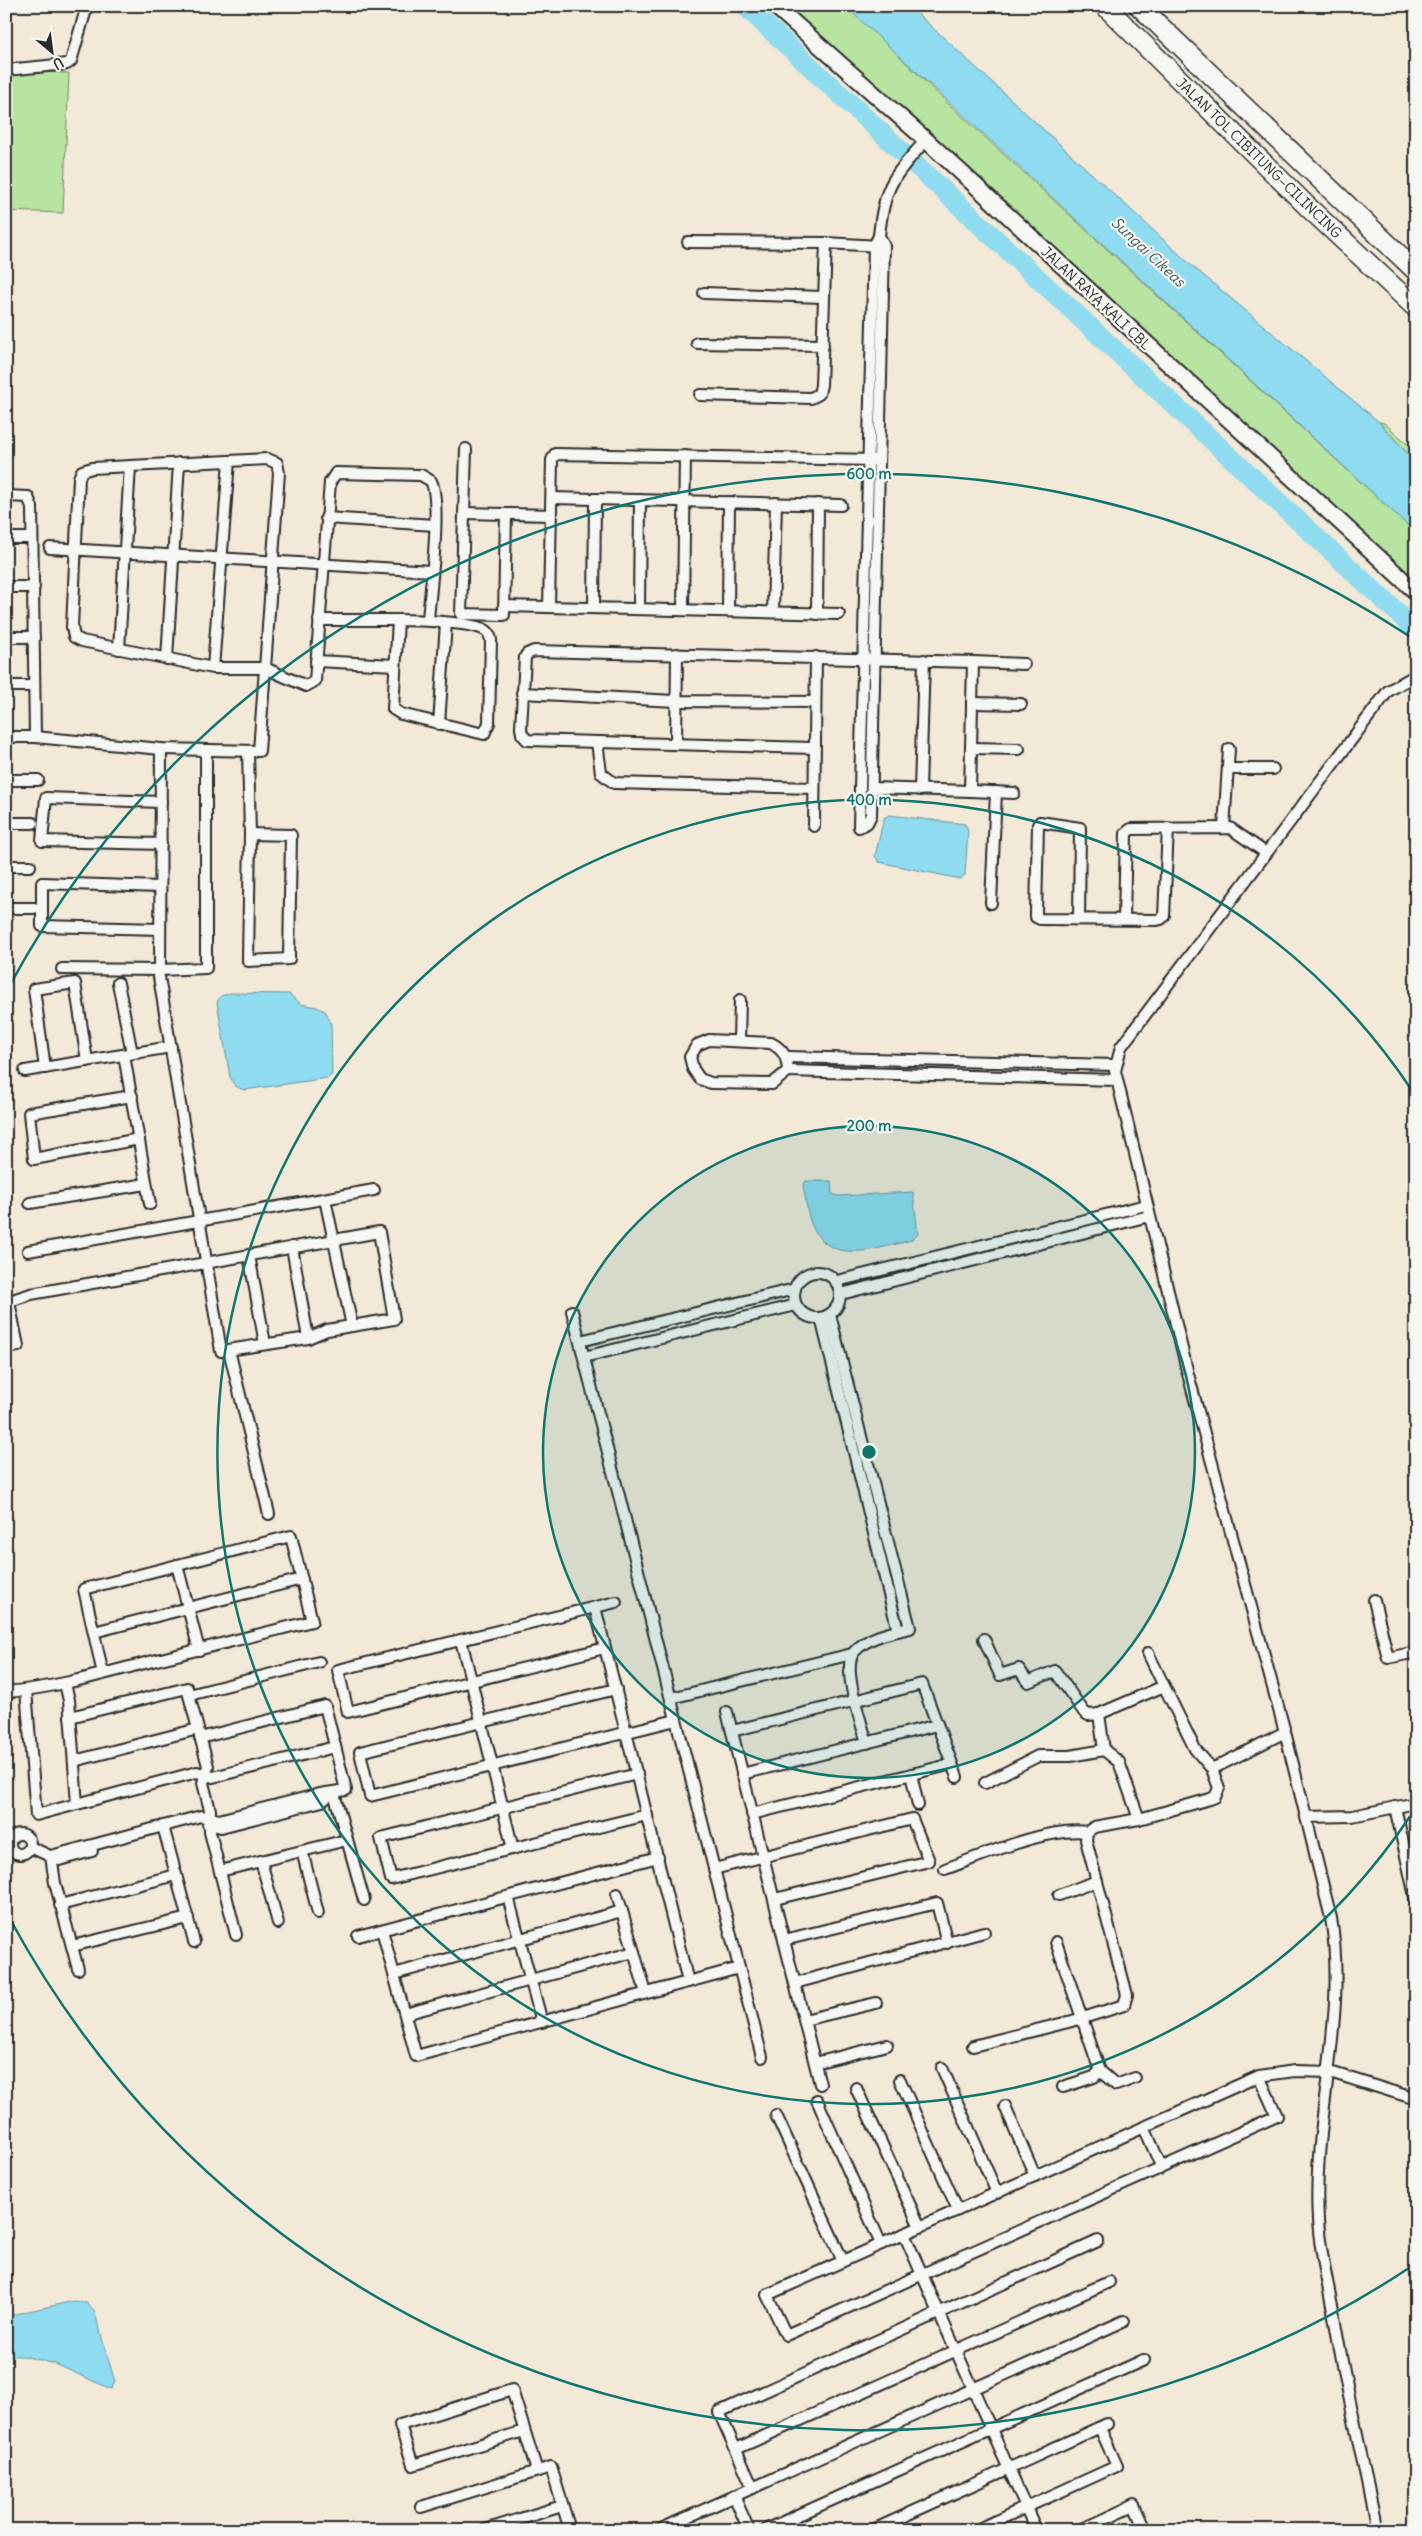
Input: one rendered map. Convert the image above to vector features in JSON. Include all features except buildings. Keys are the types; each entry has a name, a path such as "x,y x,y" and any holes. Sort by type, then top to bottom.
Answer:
{"highway":[{"name":"JALAN TOL CIBITUNG–CILINCING","path":"1105,6 1309,208 1416,308"},
{"name":"JALAN TOL CIBITUNG–CILINCING","path":"1139,6 1416,271"}],"main road":[{"name":"JALAN RAYA KALI CBL","path":"775,6 926,140 1416,592"}],"street":[{"path":"6,70 67,64 71,61 87,6"},
{"path":"874,460 875,658 871,815 867,823 859,826 864,658 874,460 879,236 886,190 898,172 926,140"},
{"path":"688,242 826,243 879,246"},
{"path":"700,395 815,397 821,385 826,243"},
{"path":"704,294 824,297"},
{"path":"697,343 823,345"},
{"path":"466,449 461,614 504,615 506,514"},
{"path":"549,607 552,460 559,453 874,460"},
{"path":"683,610 685,456"},
{"path":"6,737 35,737 161,749 259,751 265,668 273,562 279,473 277,463 267,459 86,469 80,473 72,633 77,639 214,668 265,668 310,685 314,681 316,661 330,482 336,473 422,475 427,477 433,485 435,525 428,620"},
{"path":"214,668 229,461"},
{"path":"167,658 179,464"},
{"path":"119,648 130,466"},
{"path":"6,496 25,496 30,499 34,587 35,737"},
{"path":"552,498 841,505"},
{"path":"594,608 595,499"},
{"path":"639,609 640,500"},
{"path":"728,611 729,502"},
{"path":"773,612 776,503"},
{"path":"816,614 818,504"},
{"path":"464,513 551,515"},
{"path":"326,518 435,525"},
{"path":"6,538 31,538"},
{"path":"50,548 432,571"},
{"path":"6,587 34,587"},
{"path":"504,606 839,614"},
{"path":"319,620 398,620 428,620 480,628 489,634 491,640 489,723 486,731 480,734 439,724 401,714 393,708 398,620"},
{"path":"439,724 446,623"},
{"path":"6,637 34,637"},
{"path":"814,748 527,740 522,734 521,728 523,662 530,652 816,656 1024,664"},
{"path":"676,743 677,654"},
{"path":"814,826 816,656"},
{"path":"920,790 924,660"},
{"path":"316,661 395,664"},
{"path":"970,791 973,662"},
{"path":"1376,2530 1336,2331 1318,2220 1321,2146 1333,2044 1335,1940 1285,1732 1188,1374 1116,1080 1116,1065 1121,1047 1388,691 1416,675"},
{"path":"6,686 34,686"},
{"path":"522,693 675,701 815,702"},
{"path":"972,703 1021,704"},
{"path":"597,742 601,773 614,783 814,788"},
{"path":"971,748 1019,748"},
{"path":"6,1348 18,1346 8,1302 31,1294 206,1262 379,1232 394,1319 327,1330 308,1338 221,1351 206,1262 200,1221 171,1047 160,973 161,749"},
{"path":"1224,828 1229,749"},
{"path":"62,969 160,973 206,968 206,750"},
{"path":"248,751 250,834 248,961 289,959 291,835 250,834"},
{"path":"1228,769 1273,769"},
{"path":"6,780 38,780"},
{"path":"872,788 1014,793"},
{"path":"991,903 996,792"},
{"path":"161,802 46,798 42,841 161,844"},
{"path":"1079,919 1080,828 1040,822 1038,825 1036,917 1040,919 1157,920 1164,916 1168,828"},
{"path":"6,823 33,823"},
{"path":"1124,919 1126,833 1130,829 1230,828 1266,853"},
{"path":"6,866 30,866"},
{"path":"160,887 42,883 42,926 160,929"},
{"path":"6,908 34,908"},
{"path":"118,982 132,1096 150,1204"},
{"path":"45,1068 34,989 75,983 87,1061"},
{"path":"739,1041 740,1000"},
{"path":"788,1071 787,1057 780,1048 771,1043 709,1040 697,1045 690,1057 693,1069 700,1079 711,1083 772,1084 788,1071 1116,1080"},
{"path":"26,1071 171,1047"},
{"path":"787,1057 1116,1065"},
{"path":"942,1061 942,1075"},
{"path":"132,1096 29,1113 34,1158 139,1139"},
{"path":"30,1203 146,1184"},
{"path":"28,1251 374,1190"},
{"path":"325,1199 352,1326"},
{"path":"837,1281 1146,1205"},
{"path":"841,1294 1149,1216"},
{"path":"292,1247 308,1338"},
{"path":"249,1255 264,1344"},
{"path":"810,1272 820,1272 829,1275 837,1281 841,1294 836,1309 826,1316 811,1318 802,1313 796,1305 795,1289 802,1278 810,1272"},
{"path":"580,1342 795,1289"},
{"path":"584,1357 796,1305"},
{"path":"572,1311 762,2057"},
{"path":"671,1698 852,1654 862,1645 877,1637 910,1628 826,1316"},
{"path":"229,1350 269,1514"},
{"path":"6,1692 65,1684 312,1621 292,1536 84,1590 103,1674"},
{"path":"177,1565 199,1650"},
{"path":"94,1632 302,1579"},
{"path":"1374,1600 1388,1658 1416,1652"},
{"path":"605,1648 348,1712 338,1670 616,1602"},
{"path":"595,1607 688,1982"},
{"path":"461,1640 513,1849"},
{"path":"984,1640 1001,1676 1020,1669 1028,1682 1055,1671 1088,1715 1099,1714 1164,1686"},
{"path":"945,1869 1048,1836 1068,1832 1087,1832 1094,1827 1139,1819 1215,1797 1219,1788 1219,1782 1212,1769 1195,1749 1148,1653"},
{"path":"852,1654 849,1674 867,1743"},
{"path":"189,1695 319,1662"},
{"path":"65,1684 70,1717 77,1804"},
{"path":"732,1731 922,1684 957,1777"},
{"path":"70,1717 187,1688 208,1766 203,1783 210,1810 210,1832 236,1935"},
{"path":"616,1689 360,1752 370,1796 676,1720"},
{"path":"26,1690 36,1815 197,1772 213,1777 335,1747"},
{"path":"30,1847 59,1860 164,1829 210,1821 221,1827 312,1804 322,1801 334,1793 346,1790 324,1706 74,1760"},
{"path":"727,1712 820,2084"},
{"path":"1099,1714 1104,1750 1118,1762 1139,1819"},
{"path":"742,1774 937,1725"},
{"path":"1212,1769 1285,1732"},
{"path":"985,1783 1038,1756 1070,1756 1104,1750"},
{"path":"752,1814 952,1764"},
{"path":"637,1774 381,1838 391,1880 647,1815"},
{"path":"911,1774 918,1805"},
{"path":"334,1793 364,1900"},
{"path":"1306,1817 1352,1816 1416,1803"},
{"path":"1395,1807 1416,1901"},
{"path":"714,1869 912,1819 928,1860 774,1899"},
{"path":"164,1829 194,1942"},
{"path":"973,2046 1080,2019 1122,2006 1128,1998 1086,1840 1087,1832"},
{"path":"17,1834 28,1837 30,1847 20,1855 8,1848 10,1842 17,1834"},
{"path":"220,1871 347,1840"},
{"path":"302,1851 318,1913"},
{"path":"51,1856 52,1870 60,1905 78,1969"},
{"path":"358,1936 658,1857"},
{"path":"261,1861 278,1924"},
{"path":"60,1905 176,1876"},
{"path":"1059,1895 1097,1881"},
{"path":"617,1894 646,1994"},
{"path":"508,1896 542,2022"},
{"path":"784,1940 937,1902 947,1943"},
{"path":"394,1974 622,1911"},
{"path":"72,1946 188,1918"},
{"path":"382,1930 416,2056 739,1968"},
{"path":"794,1983 984,1932"},
{"path":"1056,1942 1080,2019 1100,2071 1116,2085 1135,2078"},
{"path":"405,2014 634,1952"},
{"path":"804,2020 876,2003"},
{"path":"815,2062 887,2045"},
{"path":"942,2068 997,2193"},
{"path":"1063,2087 1094,2077 1100,2071"},
{"path":"1259,2076 1276,2116 786,2335 767,2296 1259,2076 1295,2071 1330,2072 1416,2099"},
{"path":"900,2080 958,2210"},
{"path":"856,2088 920,2227"},
{"path":"817,2100 881,2244"},
{"path":"1005,2106 1035,2176"},
{"path":"776,2115 843,2261"},
{"path":"1144,2127 1161,2166"},
{"path":"904,2234 1036,2530"},
{"path":"753,2488 719,2412 1098,2241"},
{"path":"736,2449 1109,2282"},
{"path":"659,2530 1124,2321"},
{"path":"765,2530 1144,2360"},
{"path":"524,2431 414,2465 400,2425 512,2390 537,2471"},
{"path":"873,2530 1103,2426 1117,2466 976,2530"},
{"path":"421,2507 551,2467 570,2530"},
{"path":"734,2496 748,2530"},
{"path":"1080,2530 1134,2505 1145,2530"},
{"path":"485,2530 562,2506"}],"green space":[{"path":"774,6 848,6 940,96 1416,533 1416,592"},
{"path":"6,71 69,73 63,213 6,211"},
{"path":"1379,422 1384,423 1416,451 1416,463"}],"water":[{"name":"Sungai Cikeas","path":"845,6 909,6 1191,265 1379,422 1416,463 1416,533"},
{"path":"889,815 965,824 968,831 965,875 960,879 879,862 875,856 884,818"},
{"path":"230,993 289,994 301,1004 317,1007 326,1012 331,1024 332,1075 328,1078 244,1090 235,1086 230,1077 217,1002 221,996"},
{"path":"806,1181 831,1181 832,1194 838,1196 913,1192 918,1234 912,1240 873,1249 846,1251 834,1248 823,1241 814,1230 808,1214 803,1185"},
{"path":"74,2301 85,2302 94,2310 115,2382 111,2389 55,2364 23,2356 6,2356 6,2316"}],"waterway":[{"path":"745,6 1416,630"}]}
